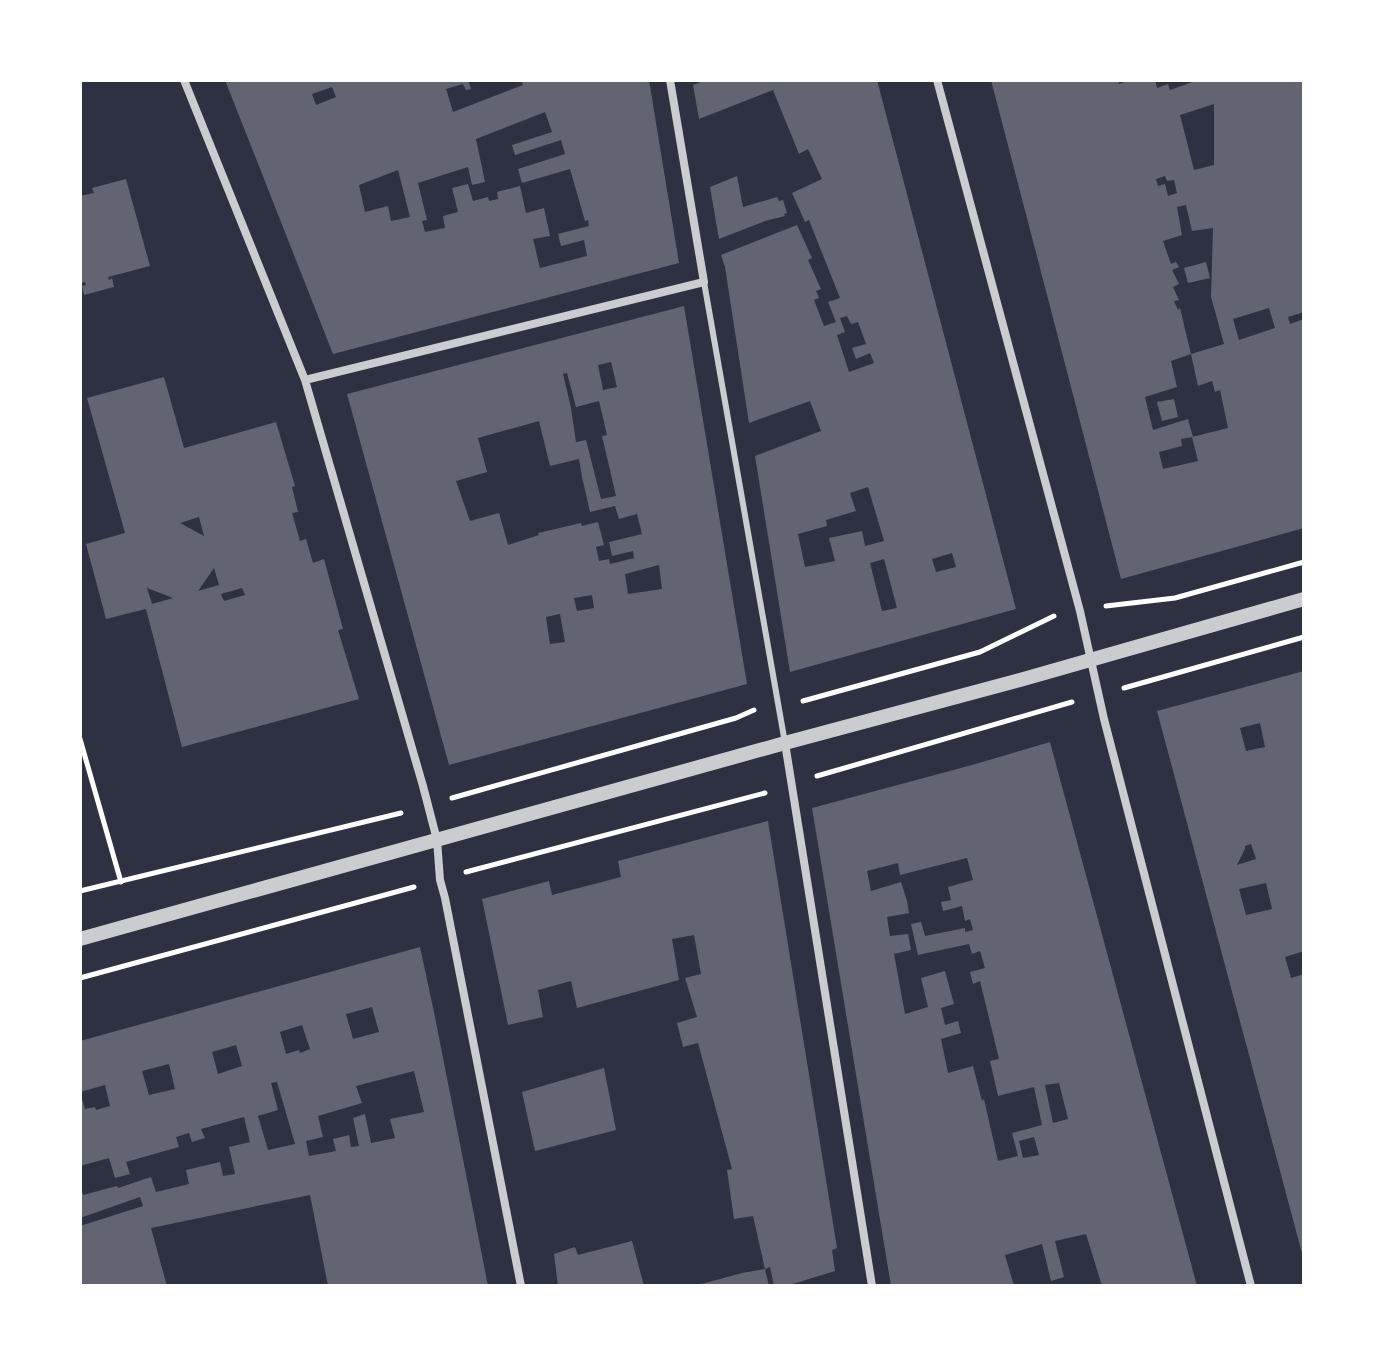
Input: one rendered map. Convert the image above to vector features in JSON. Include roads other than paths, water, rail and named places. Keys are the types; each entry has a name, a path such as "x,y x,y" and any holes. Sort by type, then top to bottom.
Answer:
{"street":[{"path":"184,80 305,380 416,759 437,840 440,880 521,1286"},
{"path":"305,380 704,282 670,80"},
{"path":"937,80 1077,600 1097,693 1251,1286"},
{"path":"81,936 1020,680 1304,599"},
{"path":"785,743 872,1286"}],"lane":[{"path":"704,282 785,743"}]}
